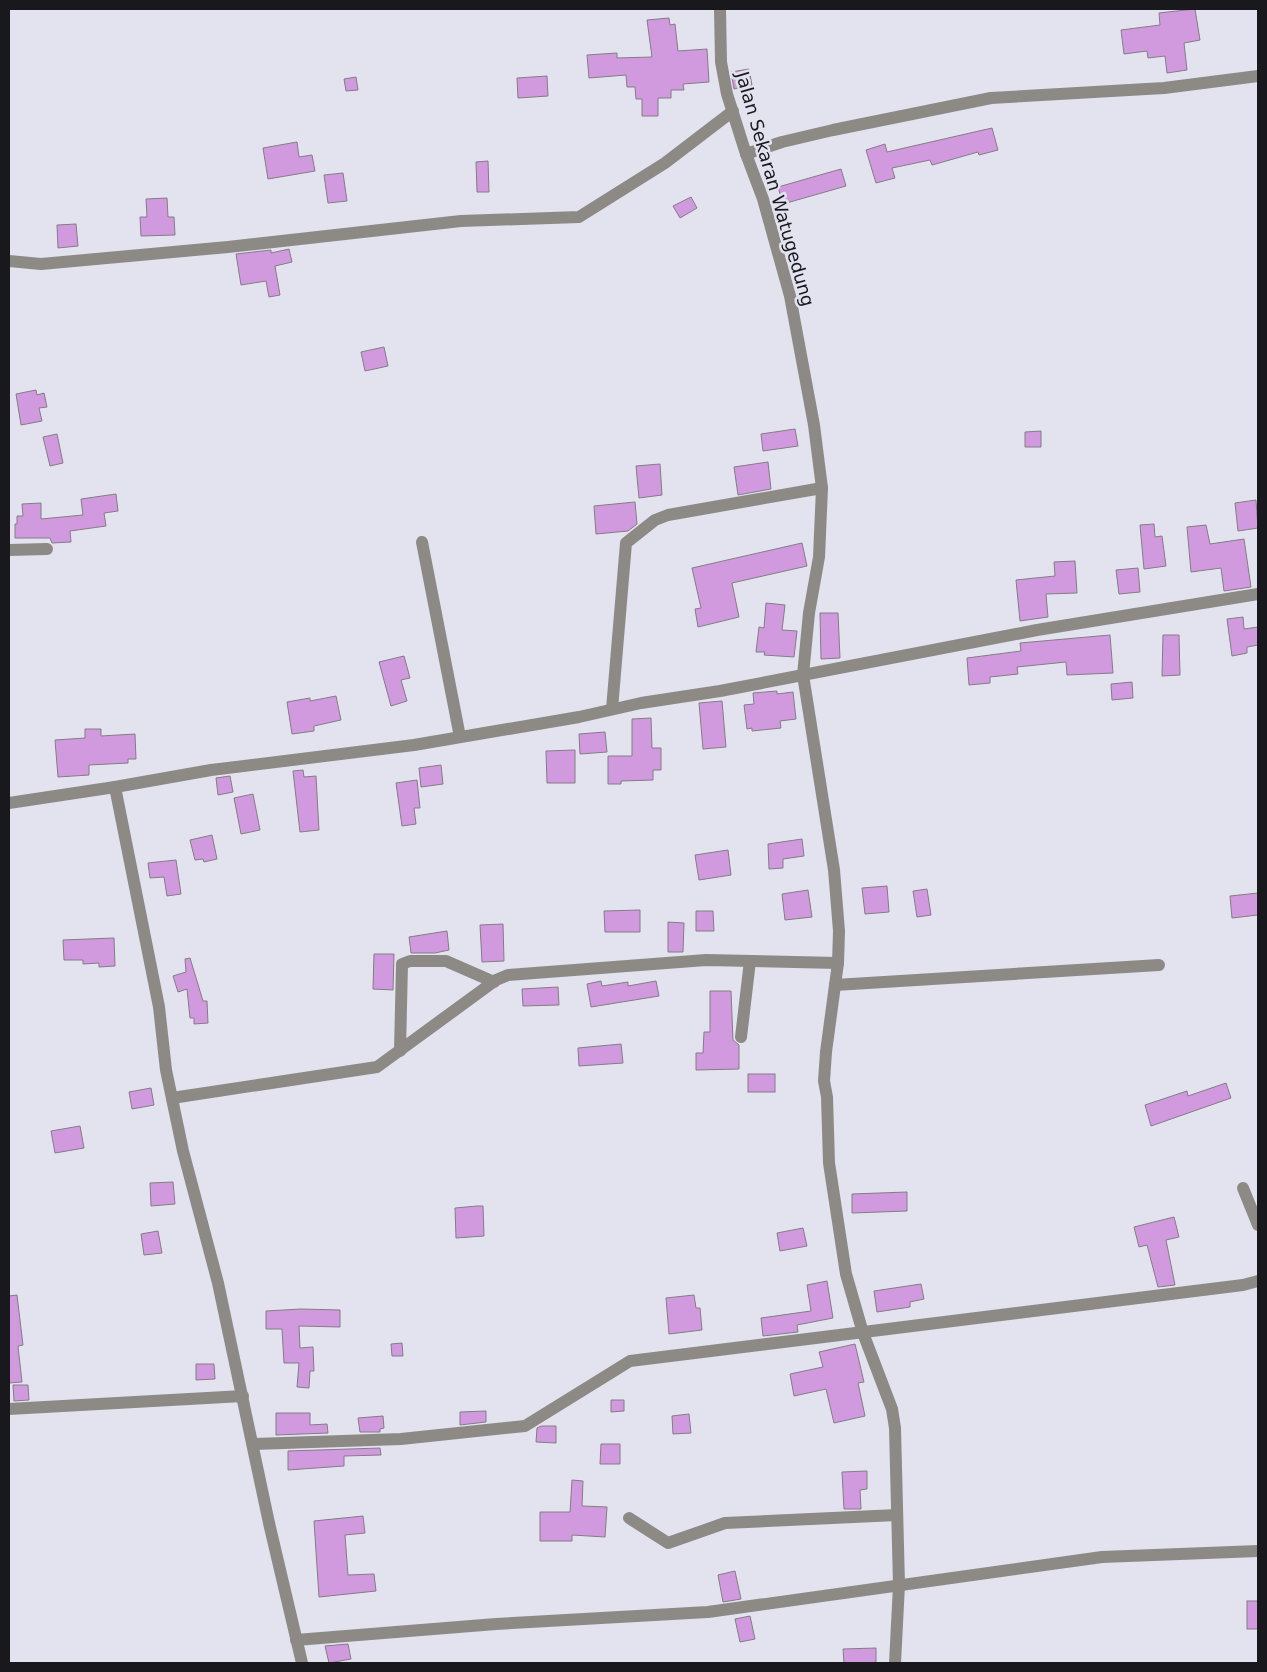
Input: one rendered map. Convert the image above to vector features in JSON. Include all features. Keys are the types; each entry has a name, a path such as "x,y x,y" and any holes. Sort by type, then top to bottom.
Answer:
{"street":[{"name":"Jalan Sekaran Watugedung","path":"720,9 720,62 746,154 763,199 790,296 814,425 822,488 819,557 808,613 803,675 834,870 839,931 836,984 826,1052 824,1081 827,1097 829,1163 846,1274 863,1333 892,1409 895,1428 899,1585 895,1663"},
{"path":"746,154 782,142 833,130 992,98 1164,88 1258,76"},
{"path":"9,261 51,263 228,247 462,221 579,218 665,163 733,112"},
{"path":"612,709 626,543 655,520 668,515 822,488"},
{"path":"422,542 460,737"},
{"path":"9,550 47,549"},
{"path":"9,802 116,787 211,770 460,737 803,675 1037,630 1258,594"},
{"path":"116,787 159,1007 166,1070 243,1396 302,1663"},
{"path":"172,1098 377,1066 505,976 706,960 838,963"},
{"path":"400,1051 402,964 410,961 446,961 494,982"},
{"path":"741,1037 750,961"},
{"path":"836,984 1159,965"},
{"path":"1243,1188 1258,1225"},
{"path":"253,1444 400,1439 525,1426 630,1361 1243,1286 1258,1281"},
{"path":"9,1409 243,1396"},
{"path":"629,1518 668,1543 725,1523 897,1515"},
{"path":"296,1640 496,1624 708,1612 1102,1557 1258,1551"}],"building":[{"path":"1195,9 1200,40 1184,43 1187,70 1167,73 1165,56 1148,58 1147,51 1124,54 1121,30 1160,25 1159,13"},
{"path":"669,18 670,25 675,24 678,51 707,49 709,82 683,84 684,90 671,90 671,98 658,98 658,116 642,116 642,99 636,99 635,87 627,87 626,75 589,78 587,55 617,53 617,58 652,57 647,20"},
{"path":"749,69 752,85 734,89 731,72"},
{"path":"547,76 548,96 518,98 517,78"},
{"path":"356,77 358,90 346,91 344,79"},
{"path":"992,128 998,150 979,155 978,152 932,165 930,160 892,168 895,178 876,183 866,150 885,144 887,152"},
{"path":"297,142 299,157 312,155 315,171 268,179 263,148"},
{"path":"488,161 489,192 477,192 476,162"},
{"path":"841,169 846,186 783,204 778,187"},
{"path":"343,173 347,201 328,203 324,175"},
{"path":"691,197 697,208 680,218 673,206"},
{"path":"167,198 168,217 174,217 175,235 141,236 140,217 147,217 146,199"},
{"path":"76,224 78,246 58,248 57,225"},
{"path":"289,249 292,262 275,266 280,295 269,297 266,281 241,285 236,254 271,250 271,253"},
{"path":"384,347 388,366 365,371 361,352"},
{"path":"36,390 37,395 44,393 47,407 39,408 42,421 21,425 16,394"},
{"path":"795,429 798,446 763,451 761,434"},
{"path":"1041,431 1041,447 1025,447 1025,432"},
{"path":"57,434 63,463 50,466 43,437"},
{"path":"768,462 771,489 738,495 734,467"},
{"path":"660,464 662,495 639,498 636,466"},
{"path":"116,494 118,511 104,513 106,526 70,531 71,542 52,543 50,538 15,538 17,516 23,516 22,504 41,503 41,519 83,515 81,499"},
{"path":"1256,500 1258,528 1238,531 1235,503"},
{"path":"635,502 637,524 628,531 596,534 594,506"},
{"path":"1154,524 1155,537 1162,536 1166,566 1144,569 1140,525"},
{"path":"1206,525 1210,544 1244,539 1251,587 1224,591 1221,568 1191,572 1187,527"},
{"path":"802,543 807,566 732,583 739,617 698,627 695,609 701,608 692,568"},
{"path":"1075,561 1077,593 1046,594 1048,617 1020,621 1016,580 1055,576 1054,562"},
{"path":"1138,568 1140,592 1119,594 1116,570"},
{"path":"766,603 785,605 782,630 797,631 794,657 764,655 765,652 756,652 759,627 764,628"},
{"path":"820,613 838,613 840,658 821,659"},
{"path":"1243,617 1244,629 1258,627 1258,645 1247,647 1247,653 1232,656 1227,619"},
{"path":"1110,635 1113,673 1067,675 1066,662 1017,667 1018,674 990,677 990,683 969,685 967,658 1021,651 1020,643"},
{"path":"1163,635 1179,635 1180,675 1162,676"},
{"path":"404,656 410,678 401,680 407,701 391,706 379,662"},
{"path":"1132,682 1133,698 1112,700 1111,684"},
{"path":"777,691 777,694 793,692 796,719 780,721 781,728 752,731 752,728 747,729 744,705 754,704 753,693"},
{"path":"336,696 341,720 314,726 314,731 292,734 287,702 310,698 310,701"},
{"path":"722,701 726,747 703,749 699,703"},
{"path":"651,718 652,748 661,748 661,770 653,770 653,780 621,781 621,784 608,784 608,756 632,756 632,719"},
{"path":"85,729 101,729 101,736 135,734 136,759 128,759 128,763 89,765 89,775 58,777 55,740 85,738"},
{"path":"605,732 607,752 580,754 579,734"},
{"path":"575,750 575,783 547,783 546,751"},
{"path":"441,765 443,784 421,787 419,768"},
{"path":"303,770 304,777 316,776 319,830 300,832 293,771"},
{"path":"230,776 233,792 218,795 216,778"},
{"path":"417,780 420,808 414,808 416,824 402,826 396,783"},
{"path":"253,794 260,830 241,834 234,798"},
{"path":"212,835 217,859 204,862 203,859 195,860 190,840"},
{"path":"802,839 804,856 783,859 783,868 769,869 768,844"},
{"path":"728,850 731,875 699,880 695,855"},
{"path":"176,860 181,894 167,896 164,877 150,878 148,863"},
{"path":"887,886 889,912 865,914 862,888"},
{"path":"927,889 931,915 917,917 913,891"},
{"path":"808,890 812,917 785,920 782,894"},
{"path":"1258,893 1258,915 1232,918 1230,896"},
{"path":"640,910 640,932 605,932 604,911"},
{"path":"696,911 713,911 714,931 696,931"},
{"path":"668,922 684,923 683,952 668,952"},
{"path":"503,924 504,961 482,962 480,925"},
{"path":"447,931 449,950 435,953 411,953 409,937"},
{"path":"114,938 115,966 99,967 99,963 83,964 83,960 64,960 63,940"},
{"path":"374,954 394,954 393,990 373,989"},
{"path":"190,958 203,1001 207,1001 208,1023 194,1024 194,1018 190,1018 187,989 178,992 173,976 186,972 185,959"},
{"path":"601,981 602,986 628,982 628,986 656,981 659,996 591,1007 587,984"},
{"path":"558,987 559,1005 523,1006 522,989"},
{"path":"710,991 731,991 733,1040 739,1045 739,1069 696,1070 696,1053 703,1053 704,1032 710,1032"},
{"path":"621,1044 623,1063 579,1066 578,1048"},
{"path":"748,1074 775,1074 775,1092 748,1092"},
{"path":"1226,1083 1231,1098 1151,1126 1145,1105 1187,1091 1188,1096"},
{"path":"151,1088 154,1105 132,1109 129,1092"},
{"path":"80,1126 84,1148 55,1153 51,1131"},
{"path":"173,1182 175,1204 151,1206 150,1183"},
{"path":"907,1192 907,1211 852,1213 852,1194"},
{"path":"483,1206 484,1236 456,1238 455,1208"},
{"path":"1174,1217 1179,1237 1166,1240 1175,1285 1158,1287 1147,1245 1139,1247 1134,1227"},
{"path":"803,1228 807,1246 780,1251 777,1233"},
{"path":"158,1231 162,1253 144,1255 141,1234"},
{"path":"827,1281 833,1318 797,1325 798,1332 763,1336 761,1318 811,1311 807,1285"},
{"path":"921,1284 924,1299 910,1302 910,1307 877,1312 874,1291"},
{"path":"17,1295 23,1345 18,1346 22,1382 9,1383 9,1296"},
{"path":"694,1295 696,1308 700,1308 702,1330 669,1334 666,1298"},
{"path":"301,1309 340,1310 340,1327 299,1326 300,1348 313,1347 314,1371 310,1371 309,1388 297,1387 299,1363 284,1363 282,1329 266,1329 266,1311"},
{"path":"402,1343 403,1356 392,1356 391,1344"},
{"path":"855,1344 864,1382 858,1383 865,1416 834,1423 826,1389 794,1396 790,1374 823,1367 819,1352"},
{"path":"196,1364 214,1364 215,1379 196,1380"},
{"path":"13,1385 28,1385 29,1400 14,1401"},
{"path":"611,1400 624,1400 624,1411 611,1412"},
{"path":"486,1411 486,1422 460,1425 460,1412"},
{"path":"276,1413 310,1413 310,1425 327,1424 328,1433 276,1435"},
{"path":"689,1414 691,1433 673,1434 672,1416"},
{"path":"383,1416 384,1428 380,1429 380,1432 360,1432 358,1418"},
{"path":"541,1426 556,1426 556,1443 536,1442 537,1428"},
{"path":"601,1444 620,1444 620,1464 600,1464"},
{"path":"380,1448 381,1455 344,1456 344,1466 288,1470 288,1451"},
{"path":"867,1471 867,1489 860,1490 861,1509 844,1509 842,1472"},
{"path":"572,1480 583,1481 582,1506 607,1507 605,1537 572,1535 572,1541 540,1541 540,1512 570,1512"},
{"path":"363,1516 365,1533 345,1535 348,1575 374,1574 376,1591 319,1597 314,1521"},
{"path":"735,1571 741,1599 723,1602 718,1575"},
{"path":"1247,1601 1258,1601 1258,1629 1247,1629"},
{"path":"750,1616 755,1639 740,1642 735,1619"},
{"path":"348,1644 351,1659 329,1663 325,1646"},
{"path":"876,1648 876,1663 844,1663 843,1649"}]}
